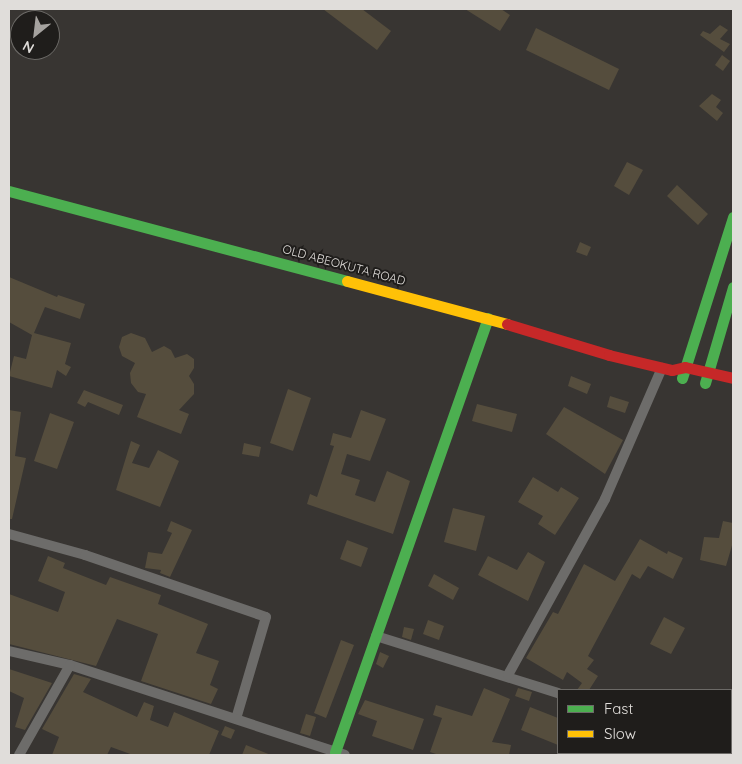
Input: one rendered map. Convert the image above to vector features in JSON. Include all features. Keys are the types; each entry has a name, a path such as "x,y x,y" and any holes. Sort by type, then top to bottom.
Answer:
{"main road":[{"name":"OLD ABEOKUTA ROAD","path":"9,191 488,318 684,373 705,384 733,390"},
{"path":"684,373 733,217"},
{"path":"705,384 733,287"},
{"path":"340,754 376,636 488,318"},
{"path":"716,348 729,377"},
{"name":"OLD ABEOKUTA ROAD","path":"684,373 708,372 729,377"}],"street":[{"path":"508,675 604,499 667,369"},
{"path":"9,534 86,555 266,617 236,719"},
{"path":"376,636 508,675 557,693"},
{"path":"9,651 70,666 340,754"},
{"path":"19,755 70,666"}],"building":[{"path":"323,9 362,9 391,31 377,50"},
{"path":"465,9 501,9 510,15 500,31"},
{"path":"720,25 728,30 720,39 730,44 724,52 700,35 703,31 710,34"},
{"path":"536,28 619,69 609,90 526,50"},
{"path":"722,55 730,61 723,71 715,65"},
{"path":"712,94 721,100 716,107 723,113 717,121 699,106"},
{"path":"627,162 643,170 629,195 614,186"},
{"path":"677,185 708,214 698,225 667,196"},
{"path":"580,242 591,247 587,256 576,252"},
{"path":"9,277 57,297 58,295 85,304 80,319 45,307 34,333 71,343 65,364 71,367 66,376 57,370 52,388 9,376 14,356 26,359 32,335 9,322"},
{"path":"131,333 145,338 152,352 164,346 171,350 175,358 187,354 194,359 194,368 189,376 194,384 194,394 179,410 189,414 181,434 137,417 146,394 138,392 131,383 130,373 135,363 122,356 119,347 122,337"},
{"path":"571,376 591,384 587,394 568,386"},
{"path":"288,389 311,398 293,451 270,443"},
{"path":"84,390 123,405 119,415 88,402 85,407 77,403"},
{"path":"610,396 629,402 625,413 607,407"},
{"path":"477,404 517,414 512,432 472,421"},
{"path":"564,407 623,440 605,474 546,434"},
{"path":"9,410 21,412 15,456 26,458 12,519 9,519"},
{"path":"361,410 386,419 370,461 347,454 341,474 360,480 355,495 375,502 387,471 410,481 393,534 307,504 310,494 317,497 334,446 330,445 333,433 351,438"},
{"path":"50,413 74,422 57,469 34,461"},
{"path":"131,441 140,445 132,463 149,468 158,450 179,461 160,507 116,490"},
{"path":"244,443 261,447 259,457 242,454"},
{"path":"533,477 558,492 561,487 579,498 555,535 538,524 543,516 518,502"},
{"path":"453,508 485,516 476,551 444,542"},
{"path":"171,521 192,530 170,577 160,573 161,570 145,568 148,552 162,554 172,533 167,531"},
{"path":"723,521 733,523 733,542 726,566 700,560 704,537 719,538"},
{"path":"640,539 667,554 668,551 683,558 673,579 648,566 640,579 632,574 588,656 594,660 587,669 598,676 590,689 578,689 582,683 567,672 563,680 526,658 553,612 558,614 584,564 615,581"},
{"path":"347,540 368,548 361,567 340,559"},
{"path":"528,552 545,562 528,601 478,575 488,556 517,570"},
{"path":"48,556 65,563 63,568 106,585 110,577 161,595 158,604 208,624 196,653 219,661 210,685 218,689 211,704 141,681 158,634 117,619 96,666 9,644 9,594 58,612 65,592 38,581"},
{"path":"434,574 459,588 453,600 428,586"},
{"path":"664,617 685,628 671,654 650,644"},
{"path":"428,620 444,626 439,640 423,634"},
{"path":"404,627 414,629 411,640 402,637"},
{"path":"341,640 354,645 326,718 314,713"},
{"path":"380,652 389,656 383,668 376,664"},
{"path":"9,669 52,683 25,730 15,727 24,698 9,691"},
{"path":"74,674 91,679 83,692 137,717 144,702 154,706 150,720 168,727 174,712 219,731 209,755 133,755 111,747 107,755 52,755 59,737 42,729"},
{"path":"484,688 510,699 492,742 511,745 509,755 439,755 430,752 442,718 433,715 436,705 472,716"},
{"path":"518,688 532,692 529,701 515,696"},
{"path":"365,700 424,719 413,750 372,736 377,721 358,714"},
{"path":"530,707 557,718 557,745 521,730"},
{"path":"306,714 316,717 310,736 300,733"},
{"path":"225,726 235,730 231,739 221,735"},
{"path":"246,745 271,755 242,755"}],"traffic: fast":[{"path":"9,191 347,281"},
{"path":"682,378 733,217"},
{"path":"705,383 733,287"},
{"path":"335,752 488,318"}],"traffic: slow":[{"path":"347,281 507,324"}],"traffic: jam":[{"path":"507,324 609,355 672,370 685,367 733,378"}]}
